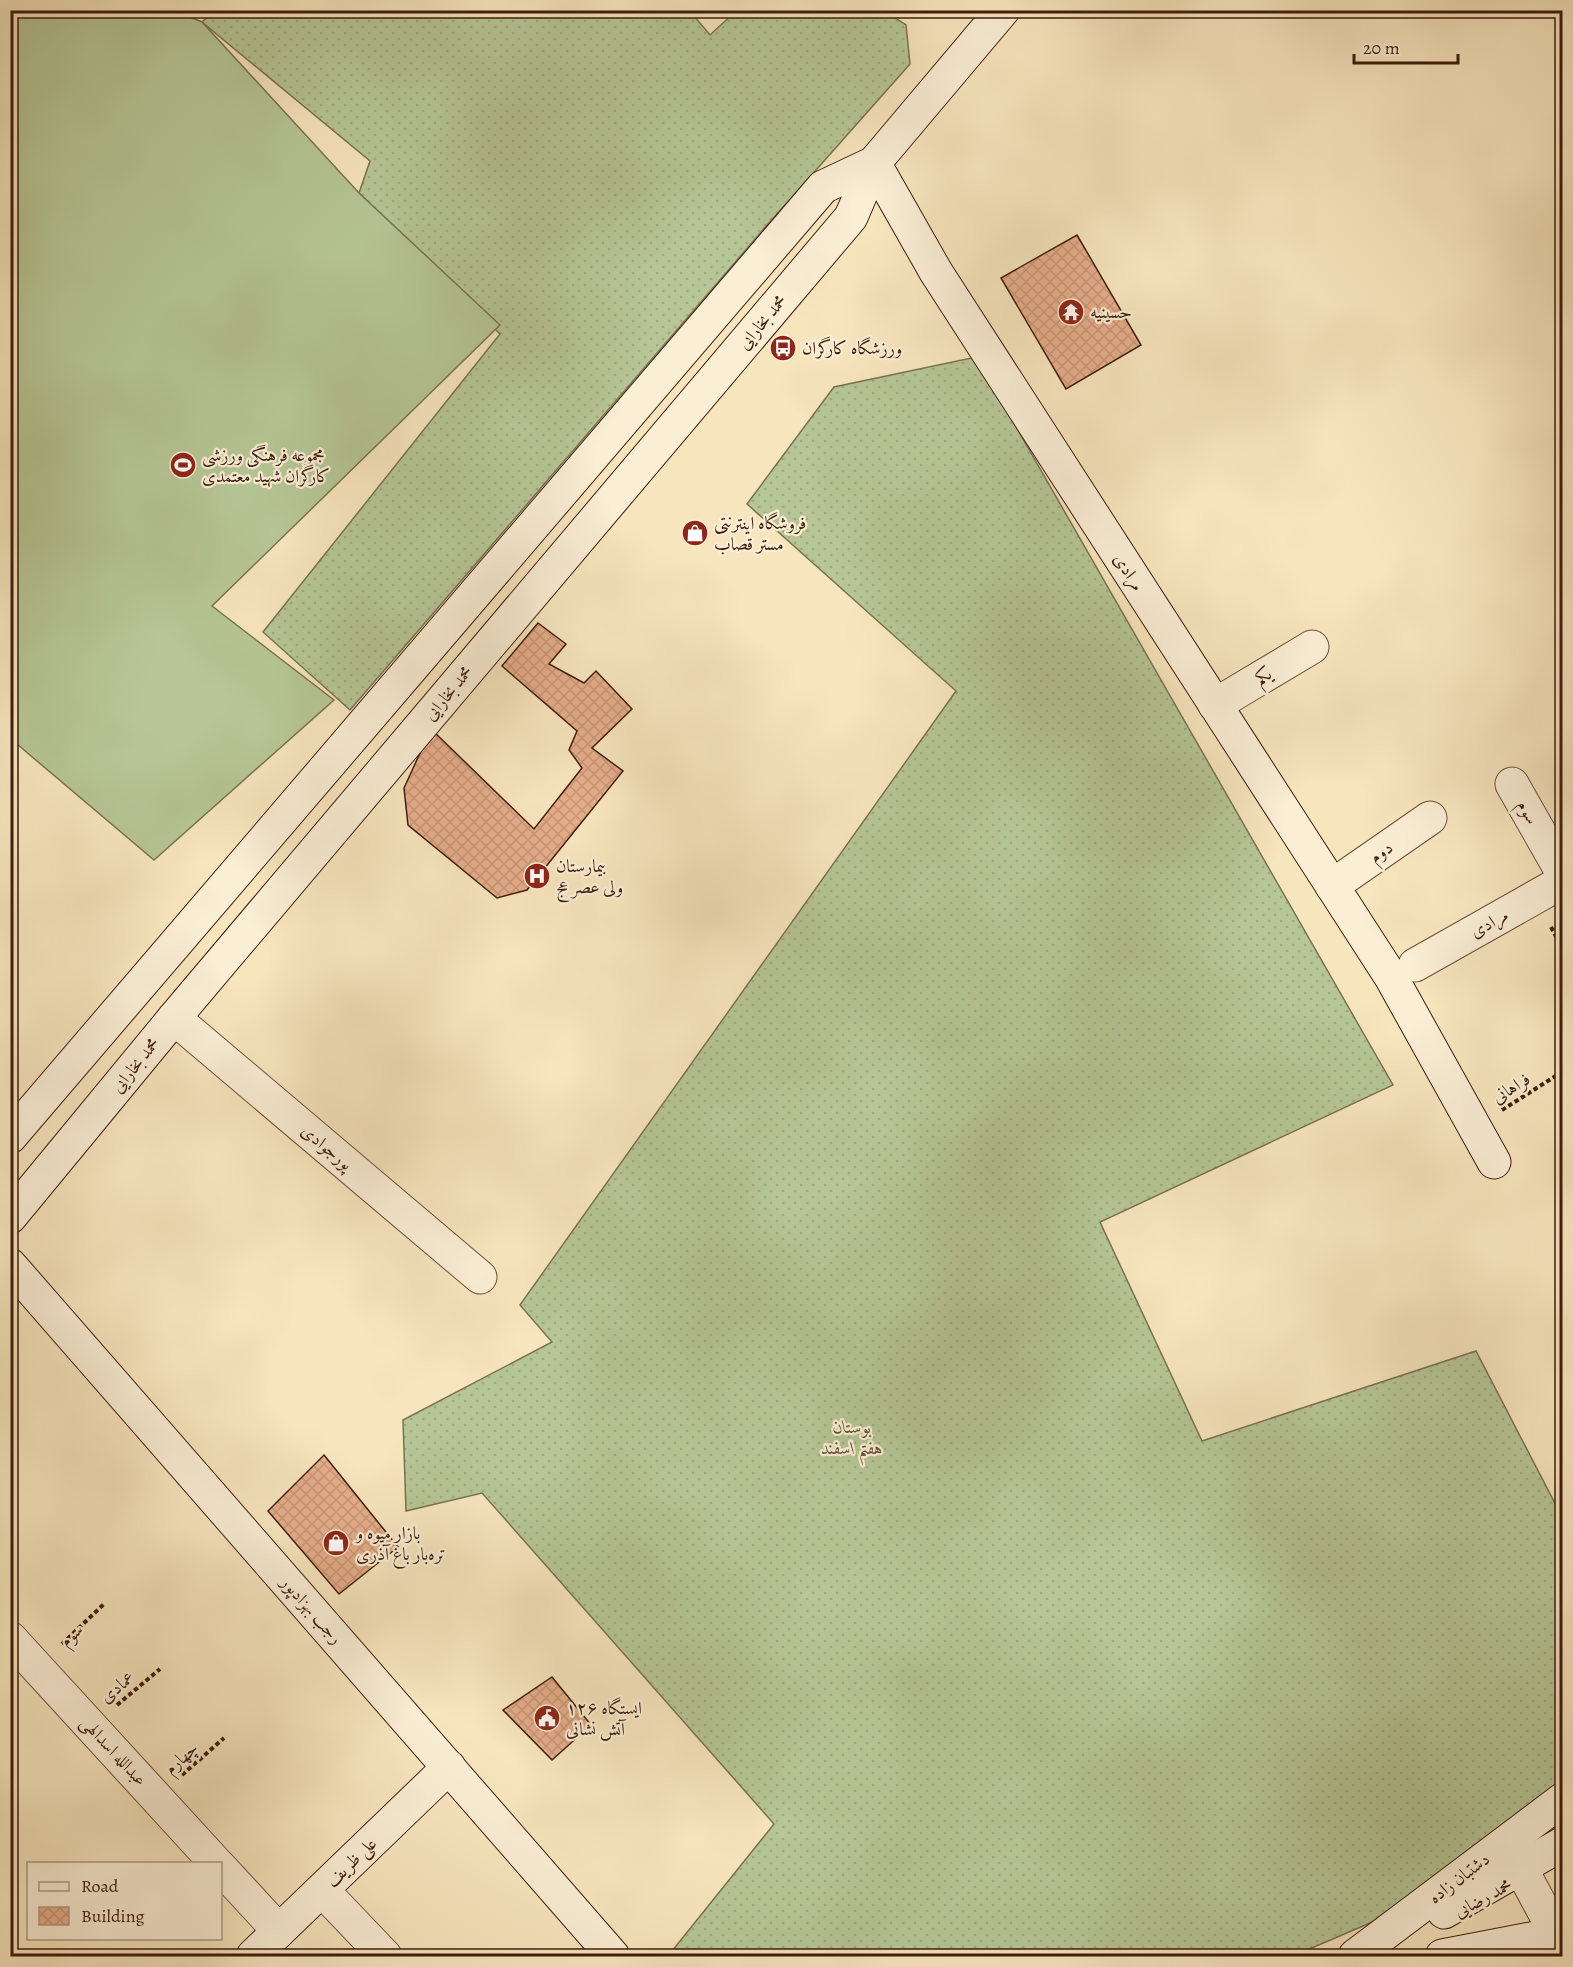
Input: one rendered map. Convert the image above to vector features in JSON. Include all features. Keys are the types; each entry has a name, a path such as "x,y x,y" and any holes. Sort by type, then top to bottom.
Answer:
{"street":[{"name":"محمد بخارایی","path":"10,1217 174,1018 851,217 874,163 1004,10"},
{"name":"محمد بخارایی","path":"10,1137 823,187 874,163"},
{"name":"مرادی","path":"874,163 936,272 1332,886 1403,971 1563,882"},
{"name":"یکم","path":"1215,705 1312,647"},
{"name":"سوم","path":"1512,784 1563,872"},
{"name":"دوم","path":"1332,886 1430,818"},
{"path":"214,899 251,927"},
{"path":"1403,971 1474,1127 1494,1162"},
{"name":"پورجوادی","path":"174,1018 480,1277"},
{"name":"رجب بهزادپور","path":"10,1265 613,1956"},
{"name":"عبدالله اسدالهی","path":"10,1638 216,1862"},
{"name":"علی ظریف","path":"253,1956 449,1767"},
{"name":"دشتبان زاده","path":"1370,1956 1563,1800"},
{"name":"محمد رضایی","path":"1370,1956 1563,1844"},
{"name":"محمد رضایی","path":"1370,1956 1563,1854"},
{"path":"222,1869 279,1931"},
{"path":"1525,1876 1563,1945"},
{"path":"322,1890 385,1956"},
{"path":"1442,1956 1563,1933"}],"path":[{"name":"فراهانی","path":"1474,1127 1563,1072"},
{"name":"سوم","path":"38,1668 105,1603"},
{"name":"عمادی","path":"90,1726 160,1669"},
{"name":"چهارم","path":"157,1798 224,1737"}],"green space":[{"name":"مجموعه فرهنگی ورزشی کارگران شهید معتمدی","path":"11,10 175,11 202,22 359,193 500,325 212,606 334,700 154,860 11,739"},
{"path":"215,10 689,10 710,35 736,11 885,11 906,25 910,64 762,231 350,710 263,632 500,334 359,193 370,161 202,22"},
{"name":"بوستان هفتم اسفند","path":"976,357 1393,1085 1100,1222 1202,1441 1476,1351 1562,1517 1562,1809 1370,1923 1293,1956 668,1956 774,1824 482,1493 406,1511 403,1420 552,1342 520,1305 956,691 747,504 834,387"}],"building":[{"name":"حسینیه","path":"1077,235 1141,345 1066,389 1001,278"},
{"path":"538,623 566,644 549,664 584,683 596,671 632,709 592,748 623,771 527,890 497,898 408,825 404,788 431,729 534,829 582,768 569,750 577,731 502,666"},
{"path":"324,1455 398,1547 339,1594 268,1511"},
{"name":"ایستگاه ۱۲۶ آتش نشانی","path":"552,1677 591,1725 552,1760 503,1710"}],"place":[{"name":"حسینیه","path":"1071,312"},
{"name":"ورزشگاه کارگران","path":"783,348"},
{"name":"مجموعه فرهنگی ورزشی کارگران شهید معتمدی","path":"183,465"},
{"name":"فروشگاه اینترنتی مستر قصاب","path":"695,533"},
{"name":"بیمارستان ولی عصر عج","path":"537,876"},
{"name":"بازار میوه و تره‌بار باغ آذری","path":"336,1543"},
{"name":"ایستگاه ۱۲۶ آتش نشانی","path":"547,1718"}]}
